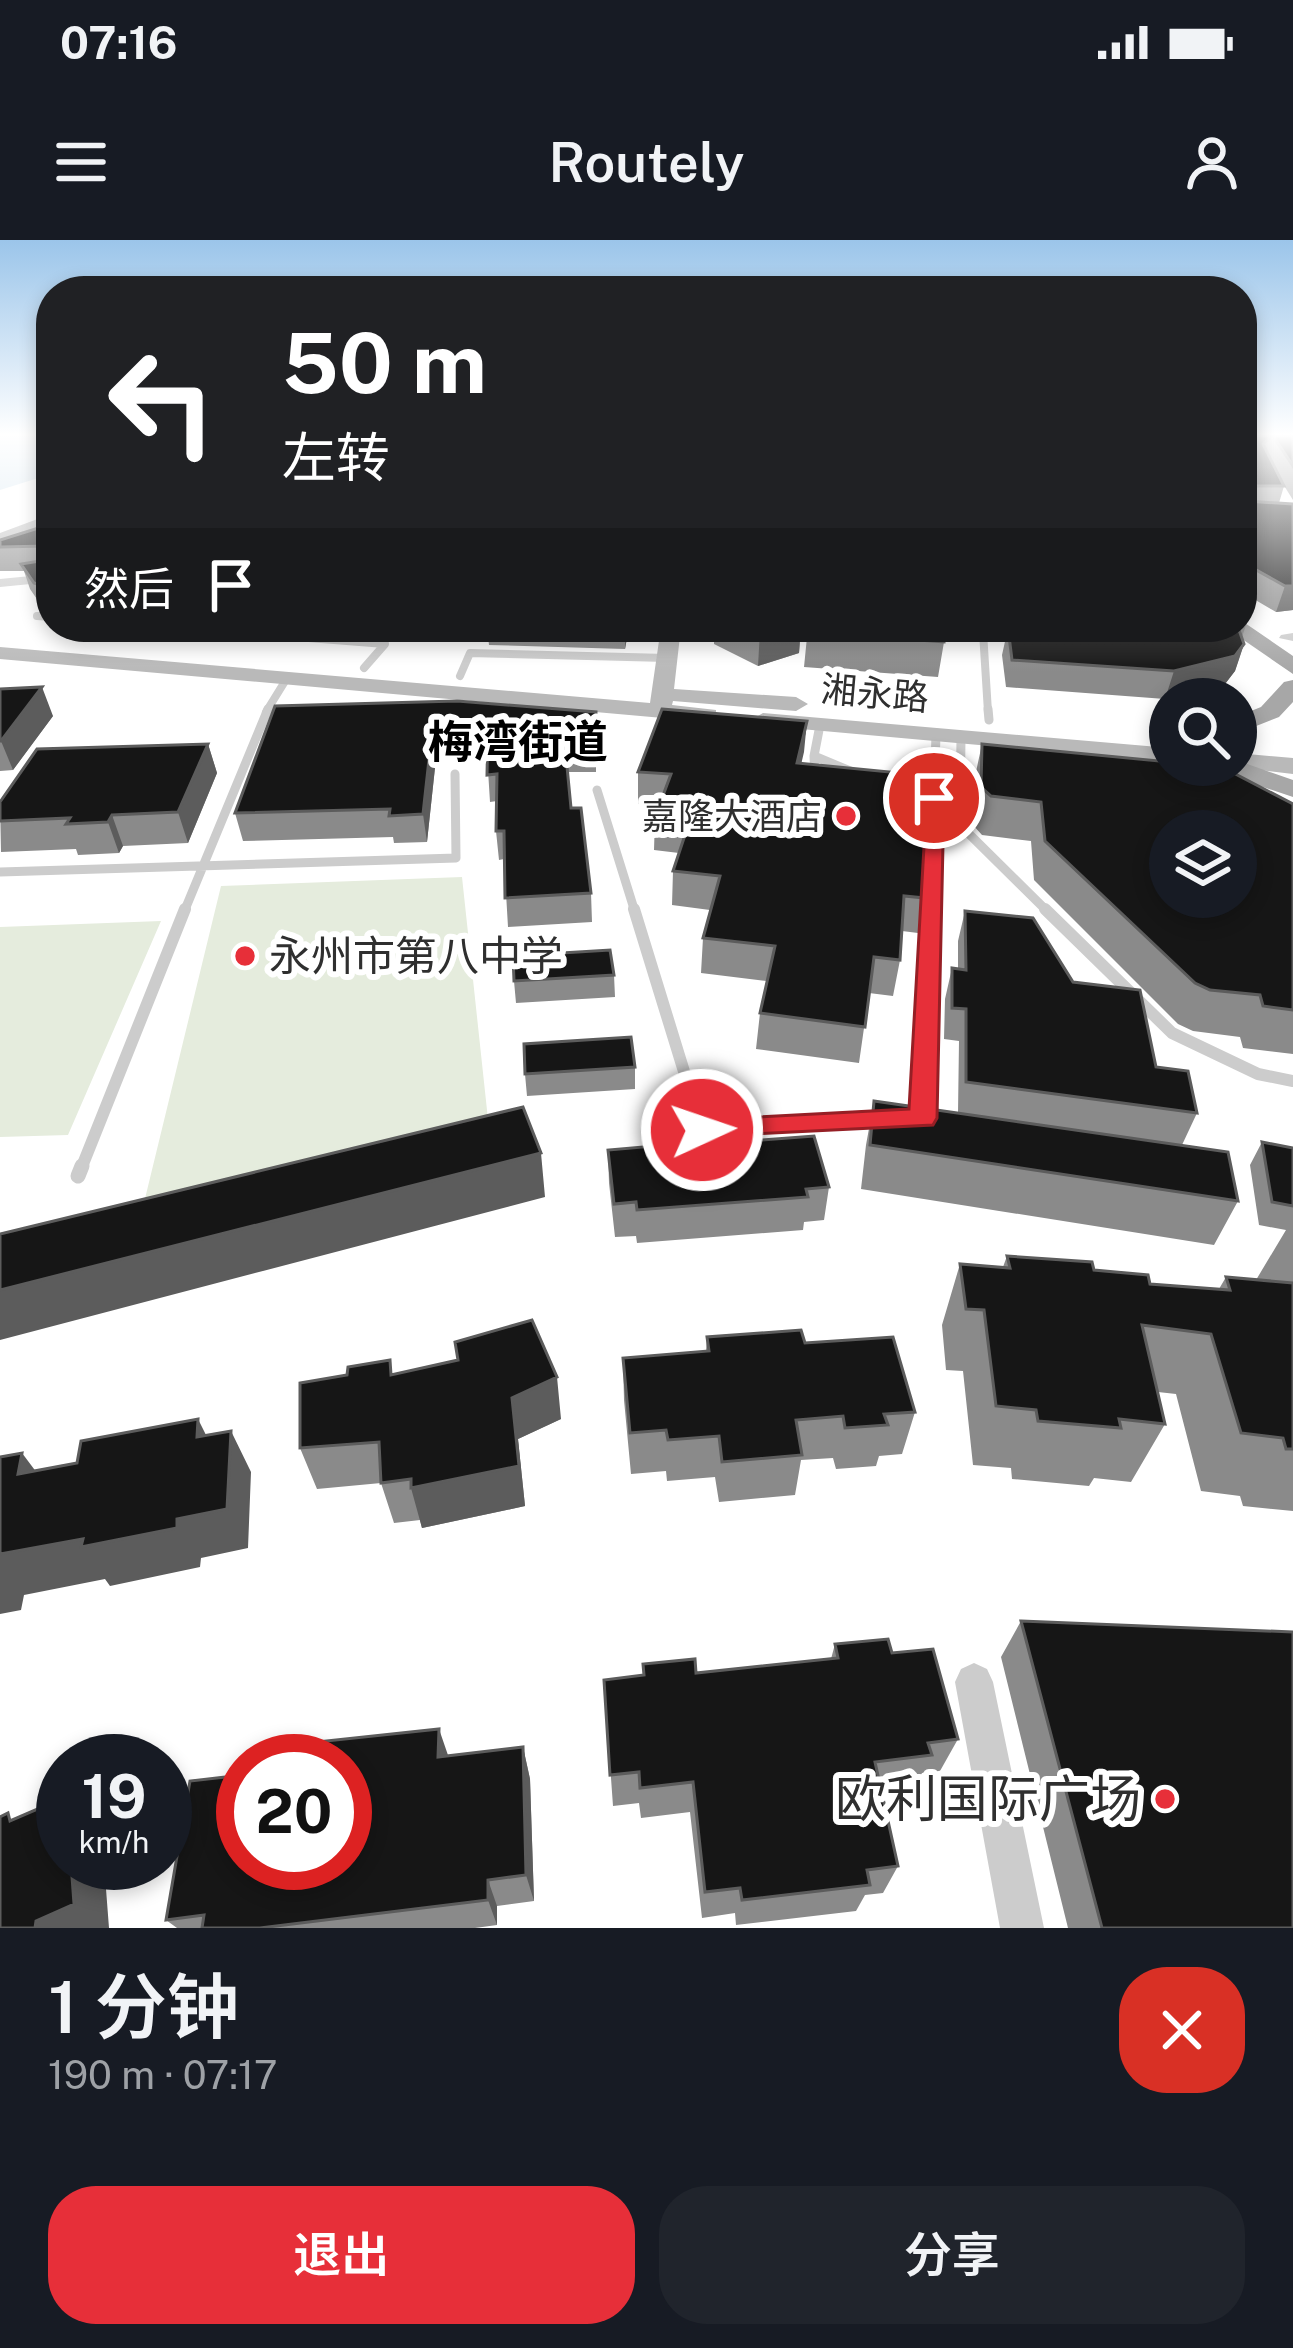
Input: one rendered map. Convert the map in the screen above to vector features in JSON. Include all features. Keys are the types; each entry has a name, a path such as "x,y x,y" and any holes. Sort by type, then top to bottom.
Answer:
{"main road":[{"path":"0,539 36,528"},
{"path":"0,549 36,531"},
{"path":"1257,619 1291,639"},
{"name":"湘永路","path":"0,636 36,639"},
{"path":"1257,640 1293,667"},
{"name":"湘永路","path":"68,642 460,676 820,724 1149,753"},
{"path":"661,702 669,642"},
{"name":"湘永路","path":"0,653 287,678 1149,733"},
{"path":"1257,717 1270,712 1293,687"},
{"path":"1257,742 1293,745"},
{"path":"1257,763 1293,766"},
{"path":"1257,776 1293,789"}],"street":[{"path":"0,583 36,579"},
{"path":"974,1682 1022,1928"}],"lane":[{"path":"360,642 385,644 364,668"},
{"path":"983,642 989,720"},
{"path":"460,676 470,653 667,658"},
{"path":"78,1176 261,720 287,678"},
{"path":"820,724 814,778 821,784"},
{"path":"597,790 702,1130 923,1118 948,736"},
{"path":"948,736 960,825 1172,1033 1258,1073 1293,1081"},
{"path":"814,756 867,778"},
{"path":"0,872 456,858 455,774"}],"green space":[{"path":"462,877 490,1138 142,1211 221,886"},
{"path":"161,921 68,1135 0,1137 0,927"}],"building":[{"path":"1257,515 1293,515 1293,586 1257,570"},
{"path":"36,529 36,546 0,547 0,540"},
{"path":"36,562 36,584 34,583 21,564"},
{"path":"1010,642 1244,644 1235,656 1174,671 1012,660"},
{"path":"42,687 1,741 0,741 0,689"},
{"path":"457,701 596,712 595,746 565,746 571,808 581,808 591,893 505,898 504,831 496,831 497,774 487,775 488,728 433,723 423,814 389,816 390,809 235,813 275,706"},
{"path":"662,709 807,721 797,763 931,776 925,898 904,896 900,960 874,957 865,1027 760,1013 775,946 703,938 720,876 673,871 690,820 655,817 671,774 638,772"},
{"path":"208,744 178,812 112,815 108,822 66,824 70,818 0,821 0,802 37,749"},
{"path":"982,744 1149,760 1149,786 1257,785 1293,804 1293,1010 1263,1006 1260,995 1210,990 1195,983 1045,841 1041,802 991,796 981,787"},
{"path":"965,911 1033,918 1073,982 1140,990 1156,1067 1188,1071 1197,1113 966,1082 966,1009 952,1008 952,968 966,970"},
{"path":"610,950 614,975 514,981 513,956"},
{"path":"631,1037 635,1067 525,1074 524,1044"},
{"path":"874,1101 1228,1152 1238,1201 870,1145"},
{"path":"523,1107 541,1153 0,1290 0,1234"},
{"path":"758,1128 761,1140 814,1136 829,1187 806,1189 808,1197 637,1210 636,1202 614,1204 608,1150 678,1144 676,1134"},
{"path":"1262,1142 1293,1148 1293,1206 1272,1202"},
{"path":"1007,1256 1092,1262 1094,1270 1148,1275 1150,1284 1230,1290 1226,1277 1293,1283 1293,1449 1286,1449 1283,1438 1241,1433 1211,1334 1142,1325 1165,1424 1119,1419 1121,1428 1038,1421 1036,1410 996,1406 984,1310 966,1309 960,1264 1010,1268"},
{"path":"532,1320 557,1377 512,1398 519,1466 411,1488 411,1479 381,1483 379,1442 300,1448 300,1383 347,1375 348,1367 390,1360 391,1375 458,1360 455,1342"},
{"path":"801,1330 805,1343 893,1337 915,1412 884,1414 888,1425 845,1428 843,1416 796,1420 802,1455 722,1462 719,1436 668,1440 666,1430 630,1433 623,1358 709,1351 707,1337"},
{"path":"198,1419 197,1437 231,1431 227,1509 177,1519 177,1528 81,1547 83,1539 0,1554 0,1457 22,1453 18,1474 77,1463 81,1441"},
{"name":"欧利国际广场","path":"1021,1621 1293,1632 1293,1928 1102,1928"},
{"path":"888,1639 892,1653 933,1649 958,1739 928,1743 932,1755 875,1762 898,1866 867,1870 870,1885 742,1900 740,1888 705,1892 693,1782 640,1788 639,1772 610,1775 604,1680 644,1675 643,1664 695,1659 696,1673 838,1658 835,1644"},
{"path":"439,1729 438,1757 523,1747 526,1875 488,1880 488,1900 260,1928 202,1928 204,1915 166,1920 171,1890 192,1890 192,1781 216,1778 216,1890 372,1890 372,1736"},
{"path":"36,1810 36,1890 73,1890 74,1904 36,1921 35,1928 0,1928 0,1817 8,1813 10,1821"}],"place":[{"name":"嘉隆大酒店","path":"846,816"},
{"name":"永州市第八中学","path":"245,956"},
{"name":"欧利国际广场","path":"1165,1799"}],"district":[{"name":"梅湾街道","path":"518,742"}],"route":[{"path":"702,1130 923,1118 934,798"}]}
